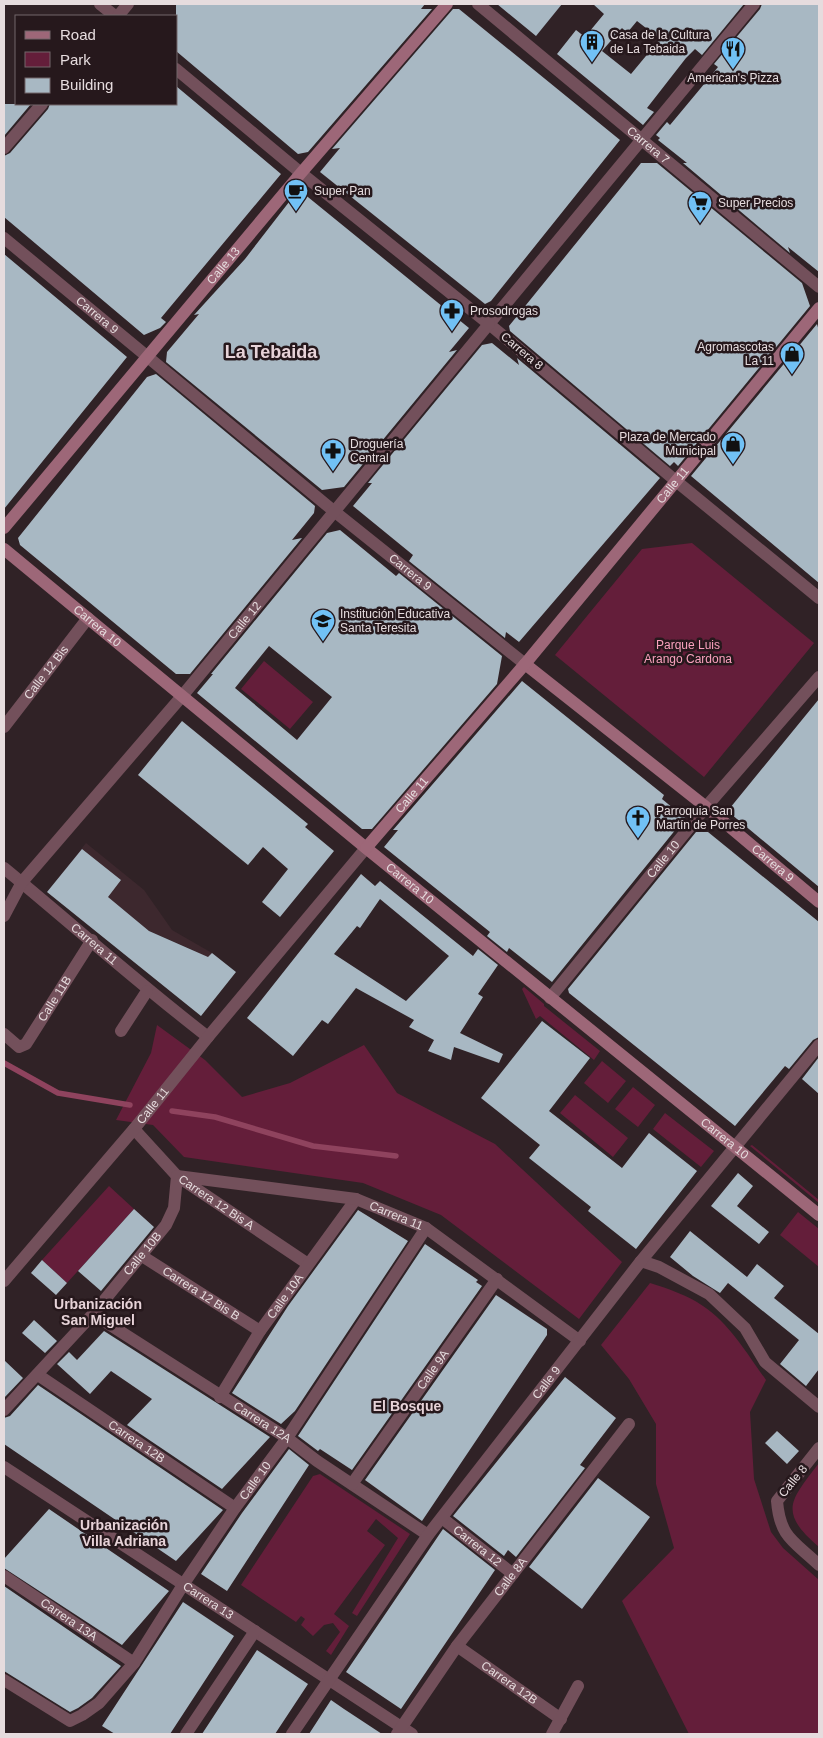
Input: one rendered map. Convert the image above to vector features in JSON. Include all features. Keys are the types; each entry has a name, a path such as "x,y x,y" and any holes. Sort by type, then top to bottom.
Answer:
{"main road":[{"name":"Calle 13","path":"4,528 301,173 447,4"},
{"name":"Calle 11","path":"366,848 525,664 819,308"},
{"name":"Carrera 10","path":"4,549 366,848 819,1215"},
{"name":"Carrera 9","path":"525,664 706,807 819,902"}],"street":[{"path":"100,4 115,15"},
{"path":"117,15 128,4"},
{"name":"Carrera 7","path":"478,4 642,138 819,288"},
{"name":"Calle 12","path":"4,916 22,882 183,695 754,4"},
{"name":"Carrera 8","path":"178,71 301,173 489,324 676,482 819,598"},
{"path":"4,148 41,105"},
{"name":"Carrera 9","path":"4,238 335,512 525,664"},
{"name":"Calle 12 Bis","path":"4,727 88,618"},
{"name":"Calle 10","path":"550,998 706,807 819,677"},
{"name":"Calle 11","path":"4,1281 134,1130 208,1037 366,848"},
{"name":"Carrera 11","path":"4,868 92,940 147,990 208,1037"},
{"name":"Calle 11B","path":"8,1039 20,1047 26,1044 92,940"},
{"path":"121,1031 147,990"},
{"name":"Calle 9","path":"292,1734 428,1535 641,1261 819,1045"},
{"name":"Carrera 12 Bis A","path":"134,1130 177,1176 308,1264"},
{"name":"Carrera 11","path":"177,1176 356,1199 426,1228 580,1341"},
{"name":"Calle 10B","path":"4,1410 93,1314 166,1225 174,1208 177,1176"},
{"name":"Calle 10A","path":"220,1396 260,1331 356,1199"},
{"name":"Calle 10","path":"4,1680 70,1721 82,1716 100,1703 134,1662 183,1584 286,1438 426,1228"},
{"name":"Carrera 12 Bis B","path":"142,1256 260,1331"},
{"path":"641,1261 659,1267 709,1294 745,1328 765,1362 819,1407"},
{"name":"Calle 9A","path":"352,1484 497,1279"},
{"name":"Carrera 12A","path":"93,1314 286,1438 428,1535"},
{"name":"Carrera 12B","path":"38,1375 235,1508"},
{"name":"Calle 8A","path":"404,1732 457,1646 629,1424"},
{"name":"Calle 8","path":"818,1450 777,1501 778,1518 783,1532 819,1565"},
{"name":"Carrera 13","path":"4,1467 329,1680 404,1732"},
{"name":"Carrera 12","path":"442,1518 513,1574"},
{"name":"Carrera 13A","path":"4,1576 134,1662"},
{"path":"186,1734 255,1631"},
{"name":"Carrera 12B","path":"457,1646 561,1719"},
{"path":"552,1734 578,1686"}],"shaded area":[{"path":"86,843 144,890 172,930 212,953 206,960 193,950 149,931 125,911 57,880"}],"green space":[{"name":"Parque Luis Arango Cardona","path":"692,543 814,643 704,777 555,655 642,549"},
{"path":"264,661 313,702 290,729 241,689"},
{"path":"524,987 544,1006 600,1051 594,1060 540,1016 536,1019 522,989"},
{"path":"157,1025 205,1060 242,1097 290,1083 364,1045 397,1093 495,1144 622,1262 579,1319 441,1215 363,1183 184,1157 153,1125 116,1120 151,1053"},
{"path":"602,1061 626,1081 608,1103 584,1083"},
{"path":"633,1087 655,1105 638,1127 615,1109"},
{"path":"575,1095 628,1138 613,1157 560,1113"},
{"path":"665,1113 714,1151 701,1167 653,1129"},
{"path":"752,1145 819,1200 819,1203 750,1146"},
{"path":"109,1186 134,1209 67,1283 42,1260"},
{"path":"798,1212 819,1229 819,1267 780,1235"},
{"path":"650,1283 684,1295 712,1313 730,1330 766,1380 750,1412 754,1479 771,1532 783,1548 819,1580 819,1734 689,1734 622,1601 674,1548 656,1484 656,1424 629,1379 601,1345"},
{"path":"819,1463 819,1547 806,1535 798,1524 793,1515 793,1506 795,1497 801,1487"},
{"path":"320,1474 410,1534 357,1616 352,1613 398,1538 376,1519 367,1531 385,1545 334,1614 349,1626 331,1655 326,1651 340,1632 333,1623 324,1625 313,1636 301,1625 305,1619 301,1616 296,1622 241,1585 313,1476"}],"building":[{"path":"176,4 425,4 421,9 432,9 308,152 298,154 178,53 178,15 176,15"},
{"path":"497,4 562,4 536,36"},
{"name":"Casa de la Cultura de La Tebaida","path":"593,4 744,4 702,55 695,49 686,58 647,108 654,112 643,125 557,54 576,30 585,37 604,14","holes":["637,21 660,39 631,74 602,51 622,28 627,33"]},
{"path":"762,4 819,4 819,272 788,247 790,253 683,163 687,163 658,140 660,138 656,135 667,122 670,125 718,67 714,64 760,9"},
{"path":"453,9 459,9 620,140 491,301 485,304 320,172 340,148 332,149"},
{"path":"178,88 281,174 161,318 166,322 160,328 144,335 4,217 4,156 10,153 50,105 178,105"},
{"path":"4,104 30,105 4,136"},
{"path":"641,163 657,163 802,283 810,306 678,466 674,462 670,466 510,331 509,326"},
{"path":"296,193 303,193 469,328 449,352 457,350 344,487 322,490 166,362 167,352 199,314 194,315 245,259"},
{"path":"4,254 127,357 4,509"},
{"path":"817,324 819,331 819,583 691,476"},
{"path":"492,343 519,365 517,358 660,478 519,642 506,632 505,638 409,561 413,555 353,506 372,483 368,483 482,345"},
{"path":"156,374 315,506 314,513 292,540 302,538 190,674 176,674 20,545 18,538 147,377"},
{"path":"340,530 396,576 399,573 502,656 497,684 372,829 362,829 197,693 327,533","holes":["269,646 332,697 297,740 235,688"]},
{"path":"522,681 664,795 662,799 685,818 552,982 509,948 507,952 487,936 490,932 384,847 398,830 393,830"},
{"path":"819,699 819,887 731,814 730,808"},
{"path":"182,721 308,824 305,827 334,851 280,917 262,902 288,869 263,847 248,865 138,775"},
{"path":"696,832 708,832 819,922 819,1037 813,1040 789,1069 785,1066 735,1126 569,993 568,989"},
{"path":"82,849 121,880 108,897 149,931 208,957 212,953 236,972 201,1016 47,892"},
{"path":"361,874 375,886 380,881 473,956 478,949 498,965 478,994 483,997 460,1033 503,1054 499,1063 454,1047 451,1060 428,1051 434,1040 409,1027 414,1020 356,988 328,1024 322,1020 293,1056 247,1018","holes":["380,899 449,956 406,1001 334,954 357,926 360,928"]},
{"path":"542,1021 590,1058 549,1111 622,1168 649,1133 697,1171 636,1249 588,1211 591,1207 529,1158 540,1145 481,1098"},
{"path":"819,1057 819,1094 802,1079"},
{"path":"738,1173 753,1186 737,1206 769,1232 759,1244 711,1206"},
{"path":"134,1209 154,1227 101,1291 78,1271"},
{"path":"358,1210 408,1241 295,1411 281,1424 232,1393 288,1306"},
{"path":"690,1231 747,1277 757,1264 784,1286 774,1298 819,1334 819,1369 806,1386 780,1364 799,1340 728,1283 720,1293 693,1276 670,1257"},
{"path":"425,1244 478,1280 476,1282 482,1286 352,1470 320,1449 318,1451 298,1436"},
{"path":"42,1260 67,1283 56,1295 31,1273"},
{"path":"496,1295 547,1329 547,1335 422,1521 365,1480"},
{"path":"34,1320 57,1341 45,1353 22,1333"},
{"path":"104,1331 270,1437 222,1489 127,1425 152,1399 111,1371 90,1394 57,1364 69,1352 77,1360"},
{"path":"4,1360 23,1378 4,1398"},
{"path":"565,1377 616,1418 580,1465 585,1468 516,1557 508,1550 504,1556 453,1516"},
{"path":"38,1385 223,1510 176,1561 4,1444 4,1418 10,1416"},
{"path":"777,1431 799,1451 787,1464 765,1443"},
{"path":"289,1449 309,1465 227,1591 201,1574 242,1513"},
{"path":"598,1478 650,1517 582,1609 529,1567"},
{"path":"49,1509 169,1591 122,1645 4,1568 4,1559"},
{"path":"443,1529 495,1570 401,1709 346,1672"},
{"path":"4,1586 121,1666 92,1698 78,1708 70,1712 4,1671"},
{"path":"183,1602 234,1636 170,1734 115,1734 102,1726"},
{"path":"257,1650 308,1684 275,1734 202,1734"},
{"path":"331,1700 344,1709 382,1734 309,1734"}],"waterway":[{"path":"4,1063 58,1093 130,1105"},
{"path":"172,1111 215,1117 313,1146 396,1156"}],"place":[{"name":"Casa de la Cultura de La Tebaida","path":"592,63"},
{"name":"American's Pizza","path":"733,70"},
{"name":"Super Pan","path":"296,212"},
{"name":"Super Precios","path":"700,224"},
{"name":"Prosodrogas","path":"452,332"},
{"name":"Agromascotas La 11","path":"792,375"},
{"name":"Plaza de Mercado Municipal","path":"733,465"},
{"name":"Droguería Central","path":"333,472"},
{"name":"Institución Educativa Santa Teresita","path":"323,642"},
{"name":"Parroquia San Martín de Porres","path":"638,839"}],"district":[{"name":"La Tebaida","path":"271,352"},
{"name":"Urbanización San Miguel","path":"98,1312"},
{"name":"El Bosque","path":"407,1406"},
{"name":"Urbanización Villa Adriana","path":"124,1534"}]}
